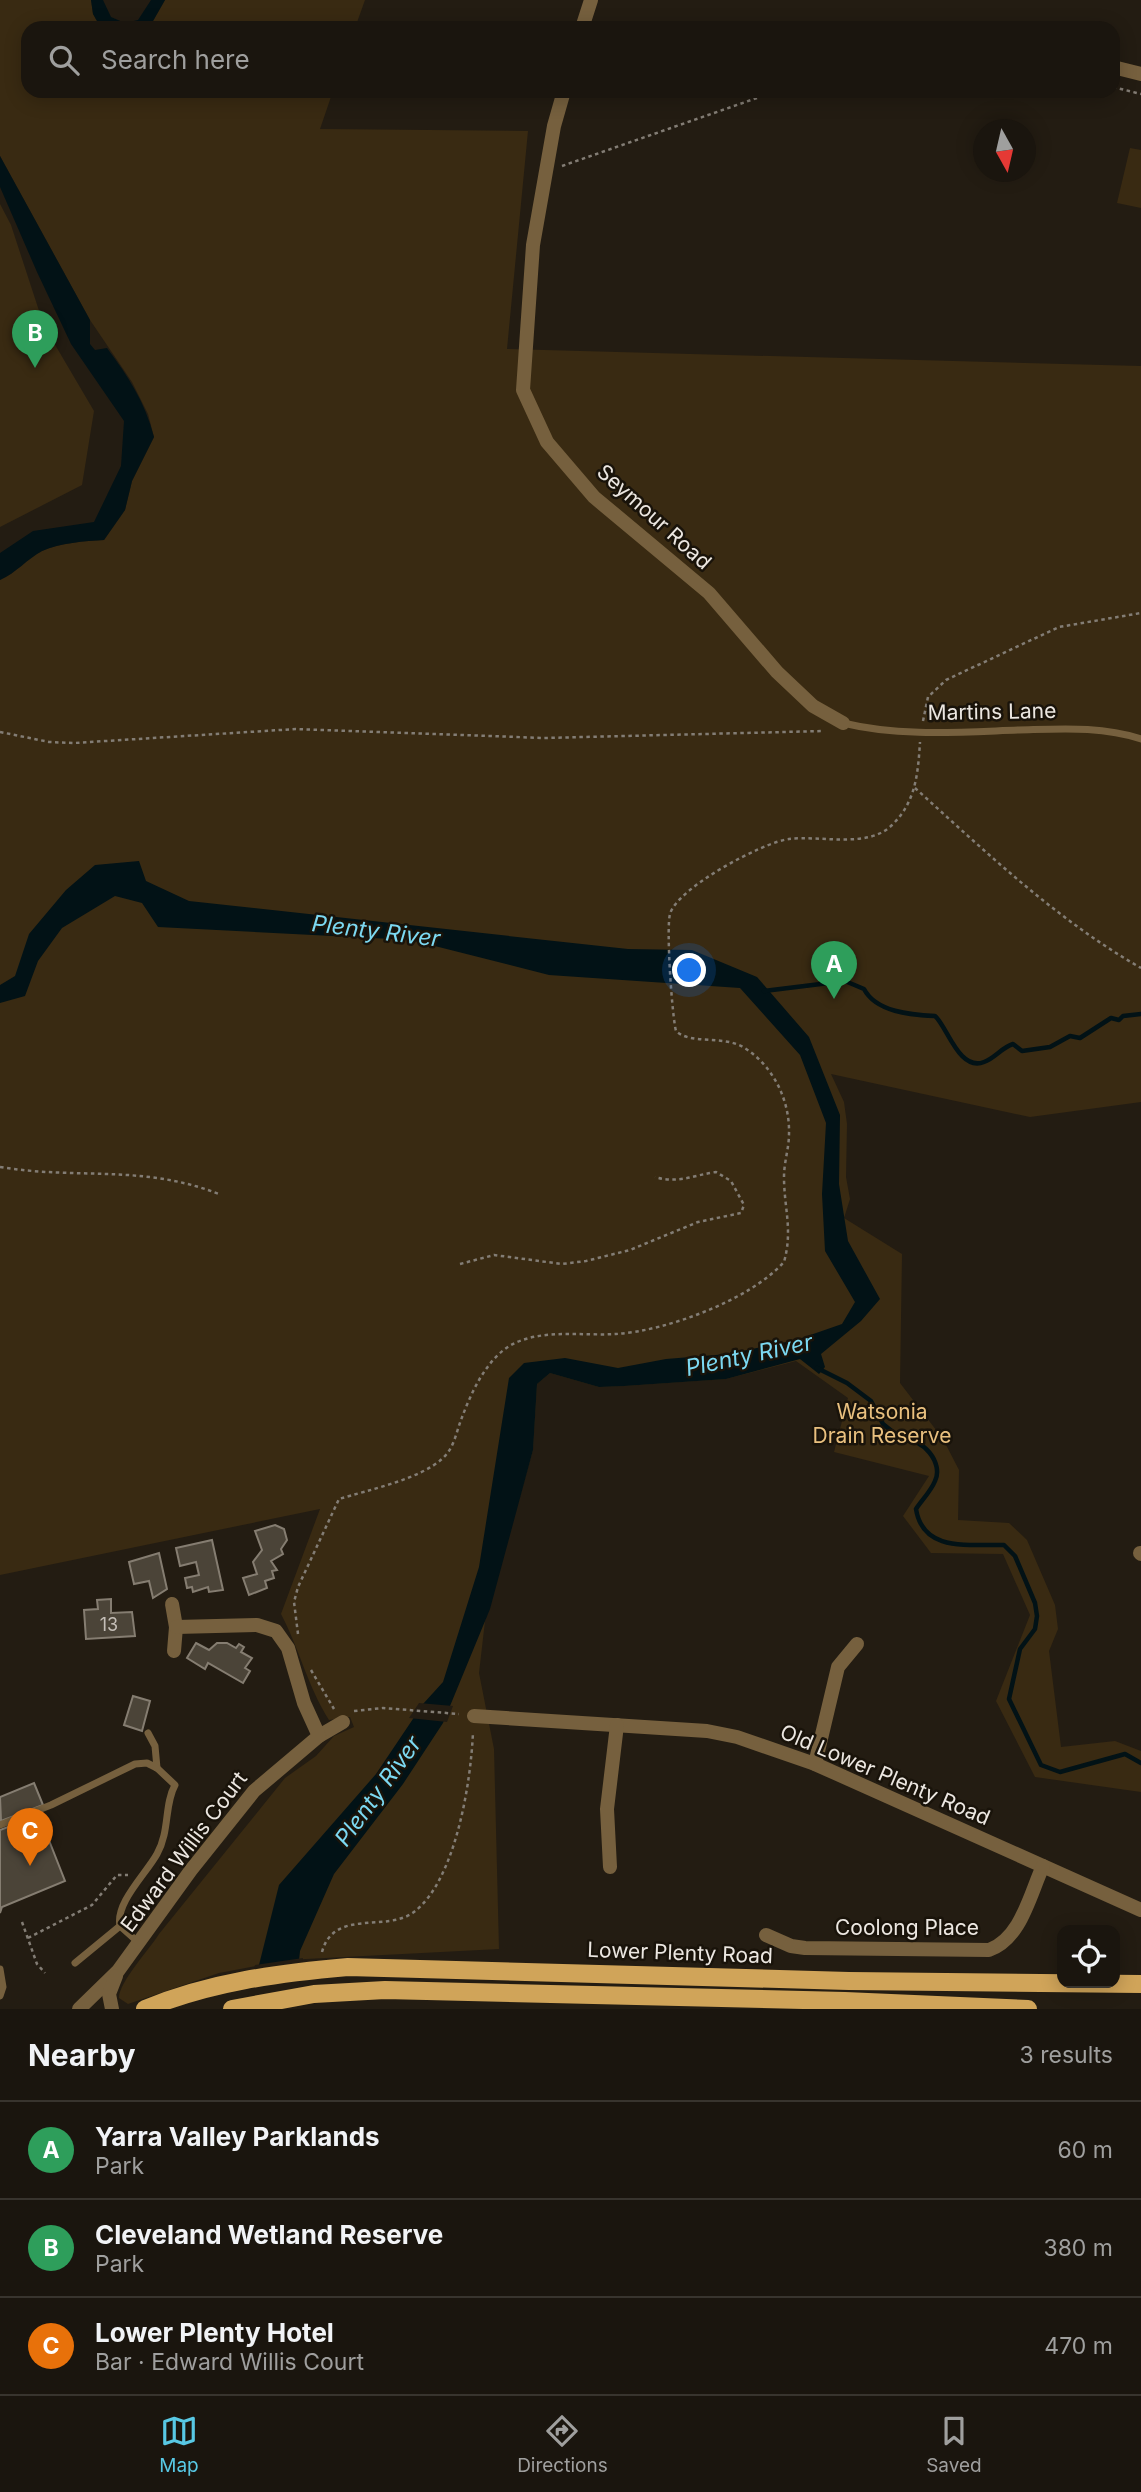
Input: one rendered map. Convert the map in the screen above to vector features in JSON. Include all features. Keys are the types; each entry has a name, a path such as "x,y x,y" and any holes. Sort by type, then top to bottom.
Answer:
{"main road":[{"name":"Lower Plenty Road","path":"145,2009 219,1985 285,1972 348,1967 849,1981 1141,1983"},
{"name":"Lower Plenty Road","path":"232,2009 303,1995 348,1991 845,2001 1028,2009"}],"street":[{"path":"584,21 591,0"},
{"path":"1120,69 1141,74"},
{"name":"Seymour Road","path":"562,98 545,172 533,245 523,390 547,442 594,497 709,593 777,672 813,706 843,723"},
{"path":"172,1604 176,1627 174,1651"},
{"path":"176,1627 257,1625 276,1632 288,1648 304,1703 319,1736"},
{"path":"815,1764 838,1667 856,1644"},
{"name":"Old Lower Plenty Road","path":"474,1716 707,1731 737,1737 815,1764 1141,1910"},
{"name":"Edward Willis Court","path":"79,2009 118,1971 191,1870 254,1791 345,1717"},
{"path":"610,1867 607,1810 617,1726"},
{"name":"Coolong Place","path":"766,1935 790,1946 805,1948 989,1950 1002,1944 1013,1934 1043,1866"},
{"name":"Edward Willis Court","path":"112,2009 109,1994 118,1971"}],"lane":[{"name":"Martins Lane","path":"843,723 866,728 920,732 1103,730 1141,739"},
{"path":"148,1733 155,1746 157,1768"},
{"path":"0,1825 51,1805 122,1768 147,1763 157,1768 175,1785 171,1793 167,1831 140,1882 120,1910 120,1926 139,1944"},
{"path":"75,1963 120,1926"},
{"path":"0,1969 3,1987 0,1996"}],"path":[{"path":"1120,89 1141,94"},
{"path":"545,172 757,98"},
{"path":"300,1640 294,1602 298,1587 339,1499 414,1474 444,1457 454,1443 477,1385 505,1349 543,1336 617,1334 673,1325 760,1282 785,1262 790,1229 784,1179 789,1134 786,1101 779,1086 744,1048 728,1040 681,1036 675,1026 669,916 682,897 696,886 775,842 871,837 892,826 915,788 920,732 928,697 946,680 1059,627 1141,613"},
{"path":"0,732 49,742 74,743 296,729 544,738 757,735 825,731 843,723"},
{"path":"915,788 1026,888 1096,943 1141,968"},
{"path":"0,1167 71,1175 135,1173 174,1179 219,1194"},
{"path":"460,1264 494,1255 562,1264 586,1261 630,1250 698,1222 730,1217 741,1213 744,1205 725,1175 716,1172 670,1181 655,1177"},
{"path":"307,1660 328,1703 345,1717 367,1708 474,1716 464,1808 454,1844 432,1889 415,1912 403,1918 341,1928 330,1937 322,1957"},
{"path":"28,1938 92,1905 117,1875 128,1875 140,1882"},
{"path":"22,1922 37,1964 45,1973"}],"green space":[{"name":"Watsonia Drain Reserve","path":"0,0 91,0 97,21 21,21 21,98 331,98 320,129 528,131 507,349 1141,366 1141,1102 1030,1117 831,1074 844,1102 847,1124 846,1177 850,1199 844,1218 902,1254 900,1383 943,1439 959,1470 958,1520 1009,1523 1027,1540 1055,1605 1058,1629 1049,1651 1061,1747 1115,1741 1141,1751 1141,1792 1035,1777 996,1701 1030,1615 1003,1554 931,1553 903,1516 929,1476 834,1452 848,1398 796,1361 726,1379 624,1386 599,1387 550,1373 537,1384 533,1450 485,1621 479,1673 494,1749 499,1949 287,1960 219,1973 128,2004 119,1998 129,1975 159,1934 285,1778 316,1756 334,1736 354,1727 350,1717 329,1720 281,1614 320,1509 0,1575 0,580 49,548 104,540 125,510 132,481 154,437 148,414 132,382 90,320 0,156"},
{"path":"165,0 365,0 358,21 153,21"},
{"path":"1130,148 1141,150 1141,208 1117,203"},
{"path":"0,204 11,225 44,326 94,411 82,485 0,527"}],"water":[{"path":"91,0 103,0 111,17 120,21 97,21"},
{"path":"151,0 165,0 153,21 134,21 138,20"},
{"path":"0,156 90,320 90,344 95,350 107,348 122,369 141,401 154,437 132,481 125,510 104,540 49,548 0,580 0,553 33,531 94,522 121,466 124,421 71,344 37,272 0,187"},
{"name":"Plenty River","path":"139,861 146,881 189,901 628,949 692,950 757,977 809,1037 840,1115 839,1184 848,1241 880,1299 861,1321 821,1354 825,1367 819,1374 800,1359 726,1379 599,1387 550,1373 537,1384 533,1450 490,1609 443,1723 403,1784 334,1874 300,1951 294,2009 248,2009 279,1885 376,1774 423,1704 443,1682 479,1567 509,1378 524,1363 565,1358 618,1368 666,1359 728,1354 796,1340 842,1324 855,1302 825,1251 822,1194 826,1123 800,1055 740,988 549,975 411,940 158,927 142,903 115,896 62,928 38,961 25,996 0,1003 0,985 15,976 29,934 66,890 95,865"}],"pier":[{"path":"419,1703 453,1706 447,1722 409,1718"},
{"path":"303,1958 297,2009 245,2009 255,1965"}],"building":[{"path":"275,1525 284,1529 287,1540 281,1549 283,1554 271,1561 277,1570 272,1571 274,1578 265,1581 267,1588 249,1595 243,1578 257,1574 253,1562 262,1550 255,1531"},
{"path":"212,1540 223,1590 209,1592 208,1587 193,1592 192,1587 187,1588 185,1578 199,1575 196,1562 180,1566 176,1548"},
{"path":"159,1553 167,1589 153,1598 149,1581 134,1584 129,1562"},
{"path":"111,1599 111,1613 132,1612 135,1636 86,1639 84,1610 98,1609 97,1600"},
{"path":"196,1643 209,1650 217,1643 227,1643 236,1648 239,1644 244,1647 241,1652 252,1658 245,1668 250,1671 243,1683 208,1663 205,1669 187,1658"},
{"path":"133,1696 150,1701 142,1731 124,1725"},
{"path":"34,1783 43,1805 1,1821 0,1797"},
{"path":"39,1815 65,1881 2,1907 0,1913 0,1830"}],"waterway":[{"path":"764,991 845,981 864,989 877,1003 895,1011 935,1016 961,1054 975,1063 984,1062 1013,1044 1022,1051 1050,1047 1070,1036 1080,1038 1111,1018 1119,1020 1123,1016 1141,1014"},
{"path":"817,1368 847,1383 871,1401 883,1424 904,1441 918,1443 930,1453 937,1474 916,1509 920,1523 928,1533 950,1543 1004,1545 1015,1556 1035,1603 1037,1616 1035,1629 1020,1649 1009,1699 1041,1765 1060,1772 1125,1754 1141,1763"}],"place":[{"name":"Cleveland Wetland Reserve","path":"35,368"},
{"name":"Yarra Valley Parklands","path":"834,999"},
{"name":"Lower Plenty Hotel","path":"30,1866"}]}
